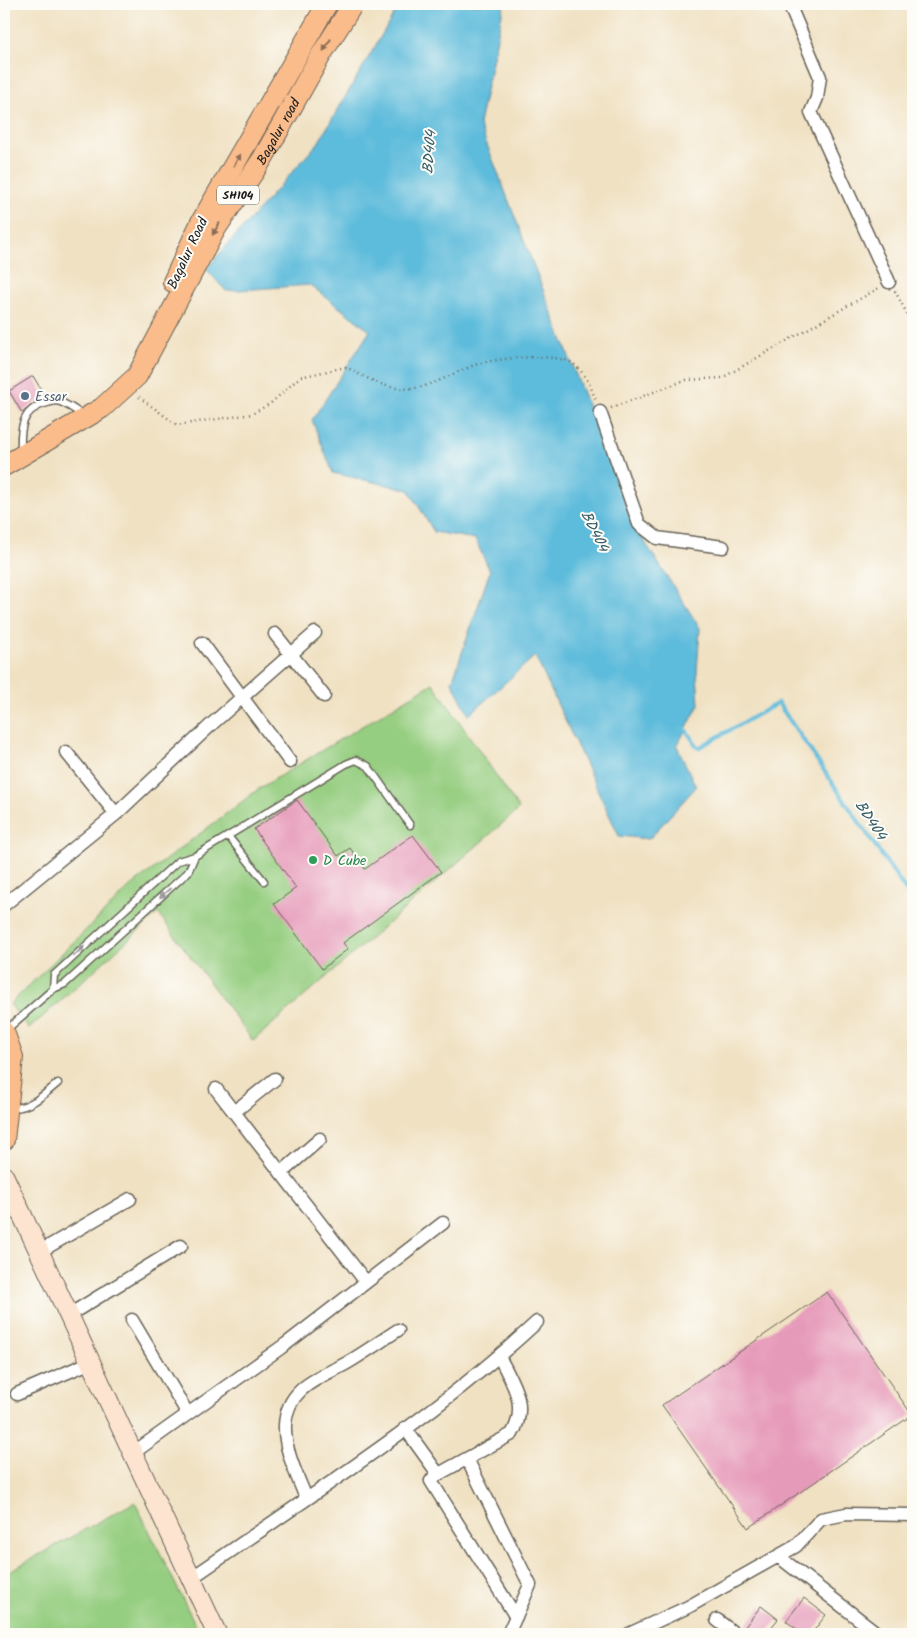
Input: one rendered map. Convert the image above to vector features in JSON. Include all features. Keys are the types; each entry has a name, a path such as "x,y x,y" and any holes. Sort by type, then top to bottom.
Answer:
{"main road":[{"name":"Bagalur Road","path":"4,466 72,428 102,408 123,385 201,222 327,4"},
{"name":"Bagalur road","path":"123,385 137,376 215,230 262,158 321,55 353,4"},
{"name":"Bagalur Road","path":"12,453 81,414 123,385"},
{"path":"4,1032 13,1057 4,1140"}],"street":[{"path":"789,4 820,76 817,98 811,112 889,282"},
{"path":"600,412 638,524 657,538 723,547"},
{"path":"4,905 116,814 242,697 315,633"},
{"path":"275,634 324,696"},
{"path":"202,643 290,762"},
{"path":"66,752 116,814"},
{"path":"234,1112 275,1079"},
{"path":"216,1089 366,1282"},
{"path":"281,1173 320,1139"},
{"path":"4,1176 217,1634"},
{"path":"39,1252 130,1199"},
{"path":"133,1454 286,1344 443,1223"},
{"path":"69,1316 181,1246"},
{"path":"132,1320 188,1414"},
{"path":"190,1579 405,1428 500,1356 536,1322"},
{"path":"306,1498 287,1444 285,1425 290,1406 309,1382 346,1364 398,1330"},
{"path":"500,1356 520,1398 516,1427 512,1434 435,1476 431,1481 516,1617"},
{"path":"18,1394 91,1362"},
{"path":"405,1428 436,1471 435,1476"},
{"path":"467,1458 530,1585 508,1634"},
{"path":"629,1634 688,1607 796,1546 821,1519 846,1514 913,1515"},
{"path":"778,1556 878,1634"},
{"path":"717,1620 734,1634"}],"lane":[{"path":"12,453 23,420 30,411 41,404 55,401 81,414"},
{"path":"53,989 54,975 178,861 195,856 283,800 346,764 356,760 368,766 410,825"},
{"path":"228,836 264,881"},
{"path":"4,1032 53,989 65,984 188,872 195,856"},
{"path":"7,1108 18,1108 31,1103 58,1083"}],"path":[{"path":"123,385 177,425 252,414 271,403 300,377 346,367 381,386 414,388 480,363 512,357 540,358 571,362 590,381 600,412 686,380 722,378 889,282 913,325"}],"green space":[{"name":"D Cube","path":"433,683 519,809 253,1041 158,913 29,1029 10,1004 131,886 260,788"},
{"path":"135,1502 200,1634 4,1634 4,1574"}],"water":[{"path":"400,4 504,4 479,124 634,525 700,628 697,671 699,705 677,746 696,787 649,839 619,836 535,656 469,715 452,682 490,571 475,539 434,532 409,490 333,473 312,420 370,331 310,285 226,291 206,269 318,143"}],"building":[{"path":"33,376 46,398 34,403 22,413 9,391"},
{"path":"297,800 338,856 350,848 365,869 413,835 441,872 343,943 348,949 322,969 274,904 296,888 254,829"},
{"path":"827,1292 912,1415 748,1528 662,1405"},
{"path":"804,1598 826,1615 811,1634 803,1634 786,1621"},
{"path":"761,1606 778,1619 766,1634 752,1634 744,1628"}],"waterway":[{"name":"BD404","path":"684,727 698,748 778,703 913,901"}],"place":[{"name":"Essar","path":"25,396"},
{"name":"D Cube","path":"313,860"}]}
